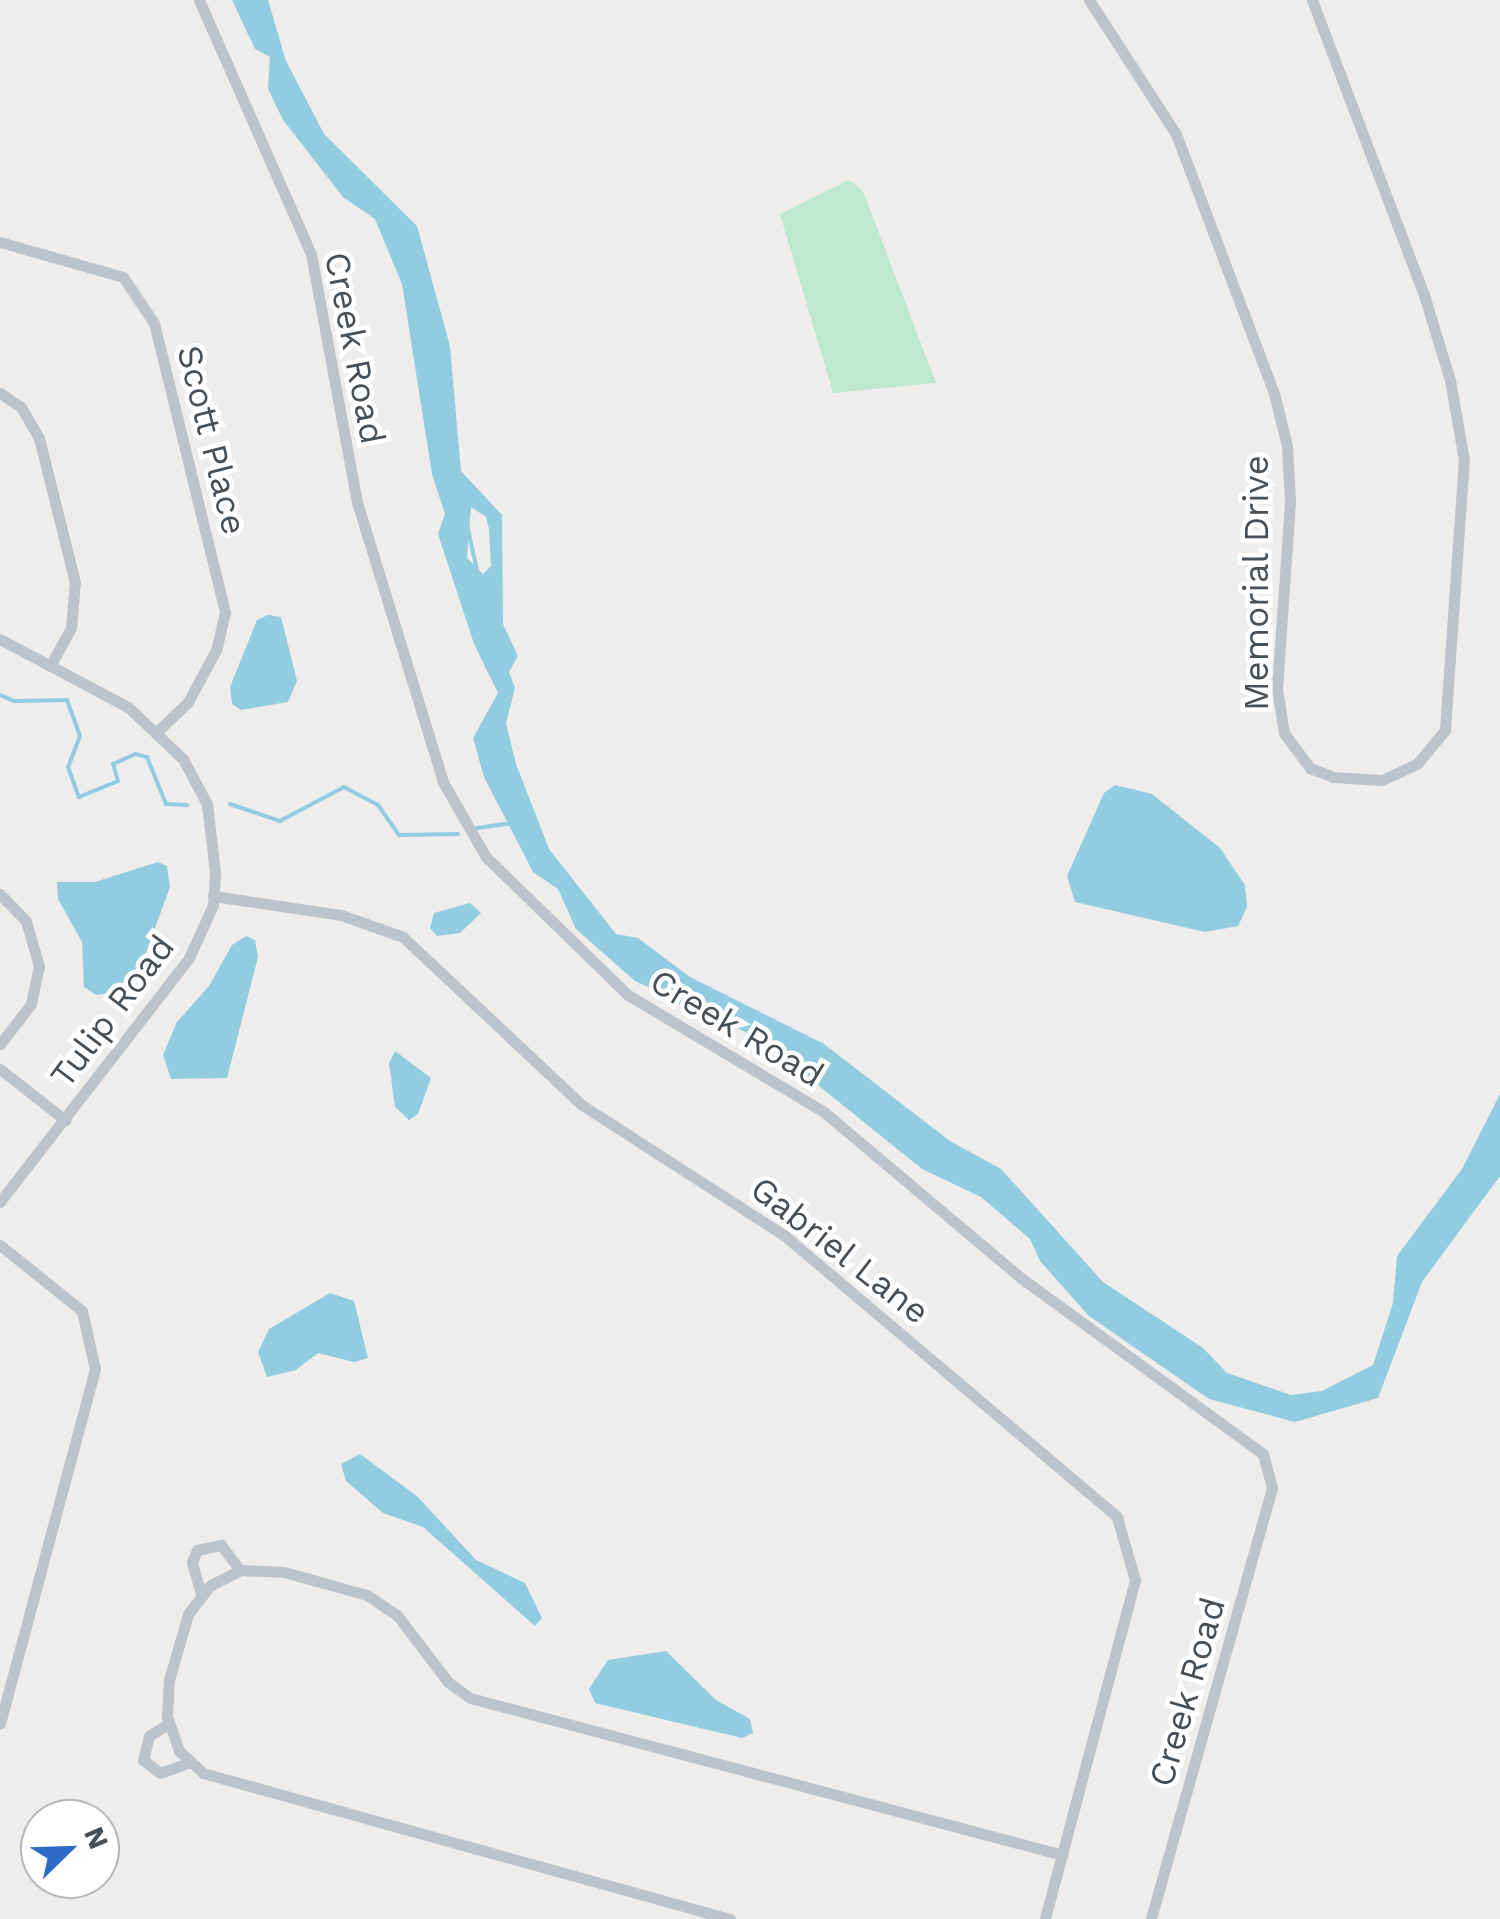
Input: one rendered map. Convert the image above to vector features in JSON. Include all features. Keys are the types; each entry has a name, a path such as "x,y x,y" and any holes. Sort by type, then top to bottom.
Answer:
{"street":[{"name":"Creek Road","path":"198,0 304,236 357,502 443,782 478,846 628,994 824,1112 1021,1278 1264,1454 1272,1488 1151,1919"},
{"name":"Memorial Drive","path":"1089,0 1176,134 1274,392 1287,446 1290,502 1277,689 1284,733 1310,768 1333,777 1382,780 1417,764 1446,730 1464,460 1450,380 1424,295 1312,0"},
{"name":"Scott Place","path":"0,242 122,277 154,323 225,612 216,650 188,702 156,732"},
{"path":"0,393 21,406 39,438 74,582 71,628 50,666"},
{"name":"Tulip Road","path":"0,639 128,707 184,759 207,804 214,896 189,958 0,1202"},
{"path":"0,894 26,920 39,966 31,1004 0,1044"},
{"name":"Gabriel Lane","path":"214,896 341,916 404,937 582,1105 784,1236 1117,1517 1135,1580 1045,1919"},
{"path":"0,1069 65,1120"},
{"path":"0,1244 82,1311 95,1369 0,1723"},
{"path":"240,1570 221,1545 197,1550 192,1562 201,1594 169,1680 168,1724 190,1762 236,1784 730,1919"},
{"path":"201,1594 240,1570 284,1572 383,1603 448,1682 470,1698 1063,1856"},
{"path":"168,1724 149,1736 144,1760 160,1773 190,1762"}],"green space":[{"path":"849,180 863,191 936,383 833,393 780,214"}],"water":[{"path":"232,0 268,0 286,61 324,134 417,226 450,346 461,471 502,515 503,624 518,656 509,672 515,688 506,723 516,764 549,849 616,934 638,938 690,977 824,1044 950,1141 1001,1169 1103,1282 1203,1348 1227,1373 1291,1395 1322,1391 1373,1365 1393,1303 1397,1256 1462,1169 1500,1094 1500,1176 1422,1282 1378,1398 1295,1422 1209,1399 1089,1316 1040,1261 1030,1239 981,1197 922,1169 767,1044 732,1025 692,1016 674,999 635,981 576,929 558,889 533,872 484,777 473,738 498,693 474,644 438,534 445,514 432,474 402,284 375,219 343,197 283,120 268,89 270,57 255,49","holes":["471,507 486,517 491,566 483,574 467,558"]},
{"path":"268,615 281,617 297,681 288,702 241,710 232,704 230,687 257,620"},
{"path":"1115,785 1152,794 1220,848 1245,885 1247,907 1238,926 1205,932 1075,902 1067,876 1104,793"},
{"path":"158,862 167,866 170,887 137,977 117,992 96,995 84,987 82,942 58,899 57,882 95,882"},
{"path":"470,903 481,913 460,933 437,936 430,928 434,913"},
{"path":"246,936 255,940 258,957 227,1078 171,1079 163,1055 177,1022 209,986 232,945"},
{"path":"395,1051 431,1078 418,1114 409,1120 395,1107 389,1063"},
{"path":"330,1293 354,1301 368,1358 354,1362 318,1353 296,1370 267,1377 258,1352 269,1329"},
{"path":"360,1454 418,1497 476,1560 525,1583 542,1618 535,1626 423,1527 383,1513 346,1481 341,1464"},
{"path":"666,1651 716,1700 750,1719 753,1733 742,1738 595,1703 589,1689 608,1660"}],"waterway":[{"path":"467,525 478,575"},
{"path":"0,695 14,701 67,700 80,736 68,767 79,797 118,781 113,764 135,754 147,757 166,804 187,805"},
{"path":"230,804 280,821 344,787 378,805 399,835 458,834"},
{"path":"477,828 512,823"}]}
